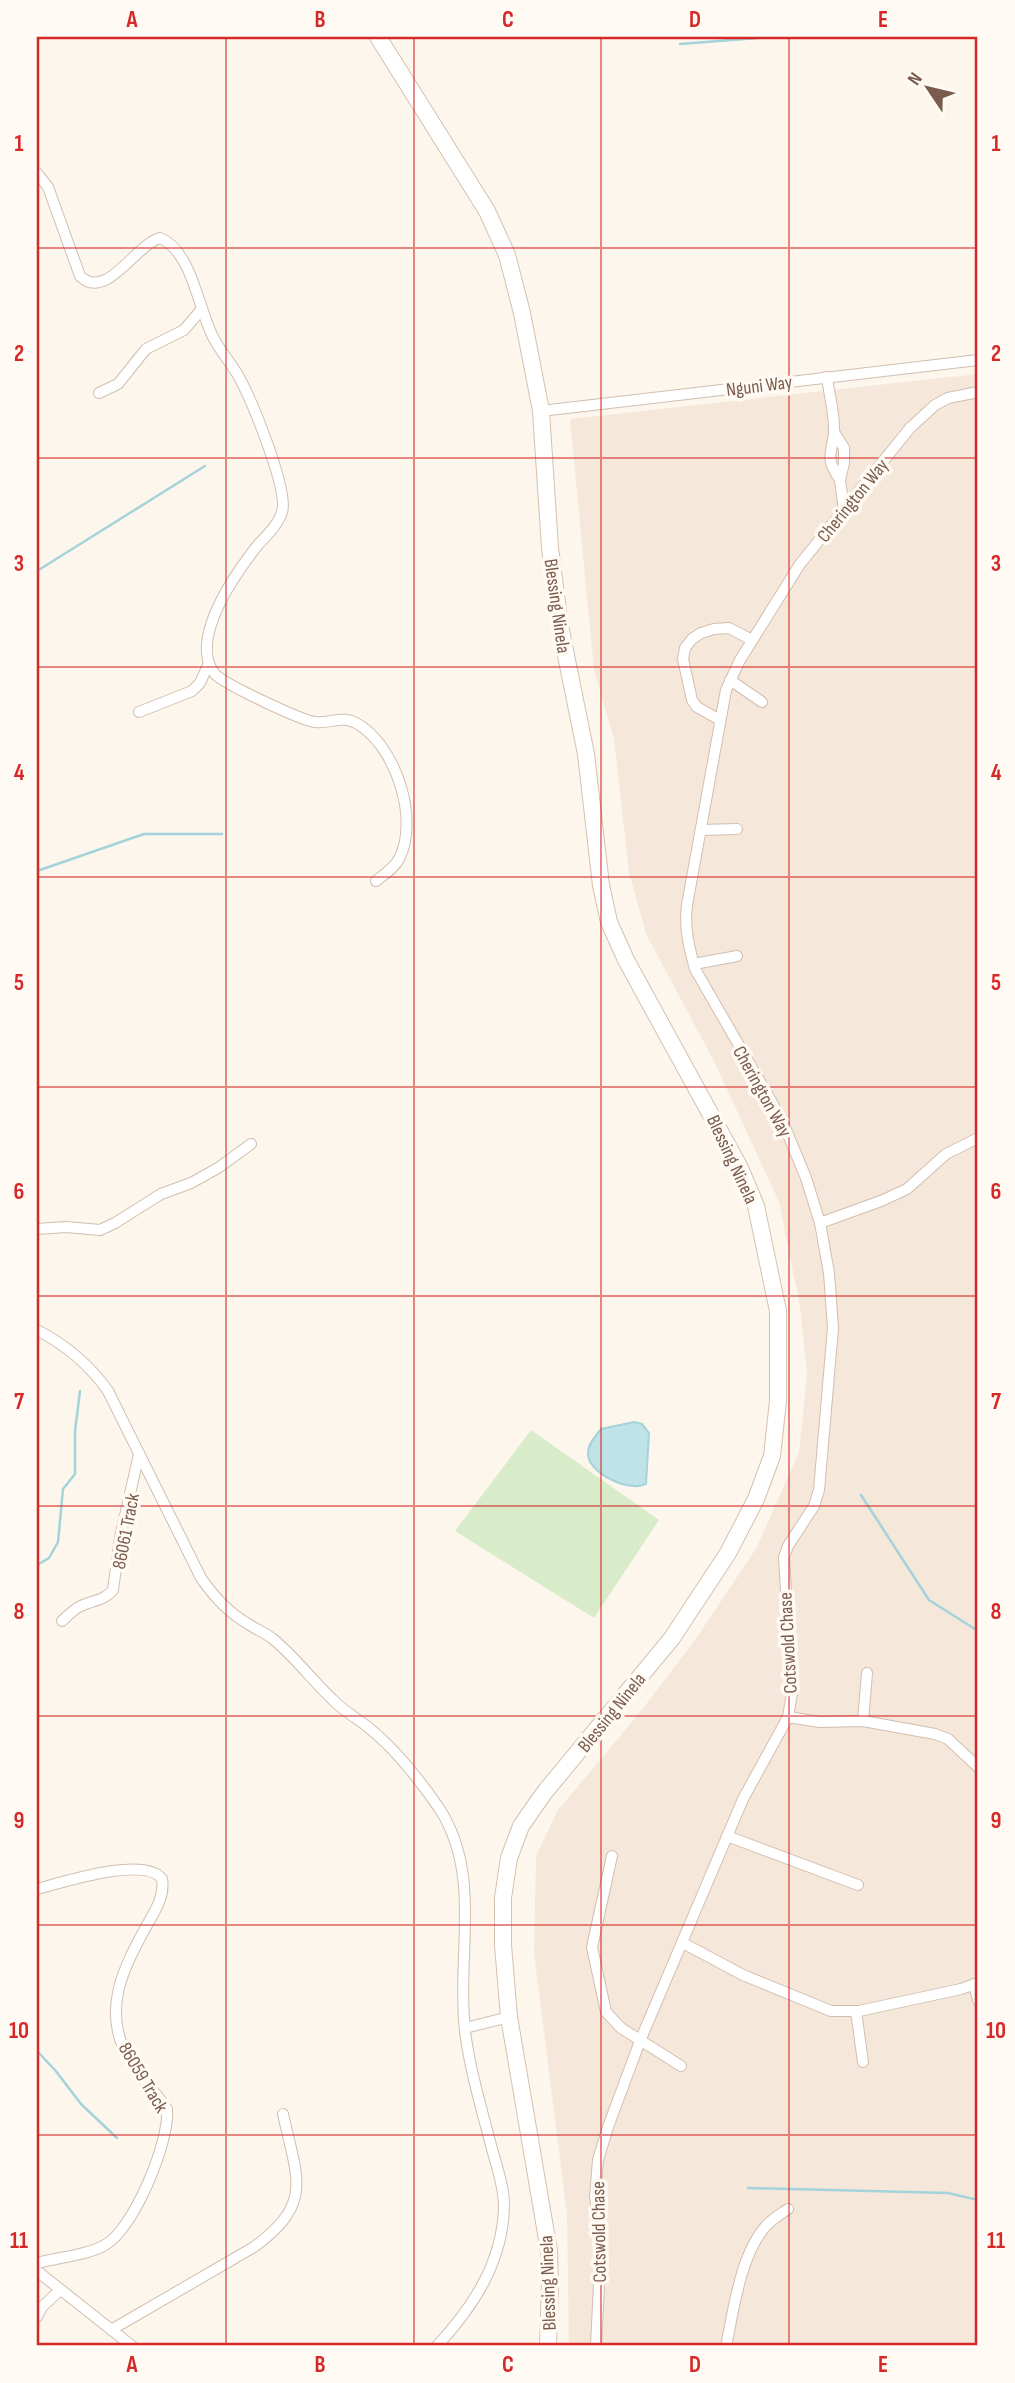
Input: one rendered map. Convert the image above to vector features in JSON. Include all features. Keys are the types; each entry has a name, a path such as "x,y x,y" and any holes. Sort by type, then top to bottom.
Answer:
{"street":[{"name":"Blessing Ninela","path":"378,37 487,211 507,255 523,313 541,411 550,548 560,626 586,754 601,885 610,922 626,960 716,1122 751,1193 770,1266 778,1311 778,1401 772,1456 756,1499 728,1552 672,1638 521,1826 509,1858 503,1898 503,1945 509,2017 549,2251 548,2346"},
{"path":"37,173 48,187 80,276 84,280 98,284 108,280 152,240 160,237 168,241 186,263 214,340 246,391 275,468 283,498 282,512 275,525 244,564 211,626 208,663 200,683 192,691 139,712"},
{"path":"99,393 118,384 146,349 184,330 201,310"},
{"name":"Nguni Way","path":"541,411 978,360"},
{"path":"827,377 834,432 844,449 840,480 844,510"},
{"name":"Cherington Way","path":"820,1223 806,1178 782,1120 694,964 685,923 720,720 730,680 800,564 910,428 935,405 959,394 978,392"},
{"path":"720,720 697,707 692,700 683,659 685,649 692,639 714,629 729,628 752,640"},
{"path":"208,663 216,675 231,686 304,720 318,723 344,719 354,722 379,744 393,765 404,797 406,822 400,858 376,881"},
{"path":"730,680 762,702"},
{"path":"701,830 737,829"},
{"path":"694,964 737,956"},
{"path":"820,1223 906,1189 946,1154 977,1143"},
{"path":"37,1229 66,1227 100,1230 161,1194 191,1183 218,1168 251,1144"},
{"name":"Cotswold Chase","path":"596,2346 600,2264 600,2228 596,2197 598,2160 608,2127 640,2041 727,1836 758,1769 788,1717 792,1693 784,1557 788,1546 814,1506 819,1490 833,1328 829,1273 820,1223"},
{"path":"37,1330 55,1340 94,1371 108,1391 201,1578 214,1596 226,1609 271,1637 332,1700 370,1729 393,1751 450,1826 459,1855 467,1921 463,1983 465,2028 473,2079 500,2180 504,2206 498,2242 478,2295 462,2320 437,2346"},
{"name":"86061 Track","path":"62,1621 79,1606 100,1600 113,1590 120,1538 139,1454"},
{"path":"863,1721 867,1673"},
{"path":"788,1717 820,1722 863,1721 935,1734 947,1738 978,1767"},
{"path":"727,1836 858,1885"},
{"path":"611,1856 592,1947 606,2012 621,2028 681,2066"},
{"name":"86059 Track","path":"37,1889 106,1872 130,1870 153,1871 162,1879 162,1896 119,1981 115,2002 116,2025 121,2042 129,2058 167,2109 168,2118 153,2171 136,2208 119,2233 108,2244 89,2252 37,2263"},
{"path":"683,1943 743,1975 831,2011 856,2011 976,1984 978,2000"},
{"path":"856,2011 863,2062"},
{"path":"465,2028 509,2017"},
{"path":"111,2330 254,2248 275,2232 289,2215 295,2203 296,2187 283,2114"},
{"path":"726,2346 738,2291 752,2248 766,2225 788,2209"},
{"path":"37,2271 132,2346"},
{"path":"37,2317 42,2307 60,2290"}],"shaded area":[{"path":"978,374 978,2346 569,2346 567,2215 534,1953 536,1856 558,1810 637,1716 695,1640 757,1547 799,1452 807,1375 800,1306 779,1202 714,1061 646,934 629,872 614,739 594,670 570,419"}],"green space":[{"path":"531,1430 659,1520 594,1618 455,1531"}],"water":[{"path":"634,1422 642,1424 649,1433 646,1484 639,1486 620,1483 602,1474 594,1468 588,1453 591,1443 601,1429"}],"waterway":[{"path":"680,44 770,37"},
{"path":"37,571 205,466"},
{"path":"37,871 144,834 222,834"},
{"path":"37,1565 49,1558 58,1542 63,1489 75,1474 75,1431 80,1391"},
{"path":"861,1495 929,1600 978,1631"},
{"path":"37,2051 81,2104 117,2138"},
{"path":"748,2188 948,2193 978,2200"}]}
